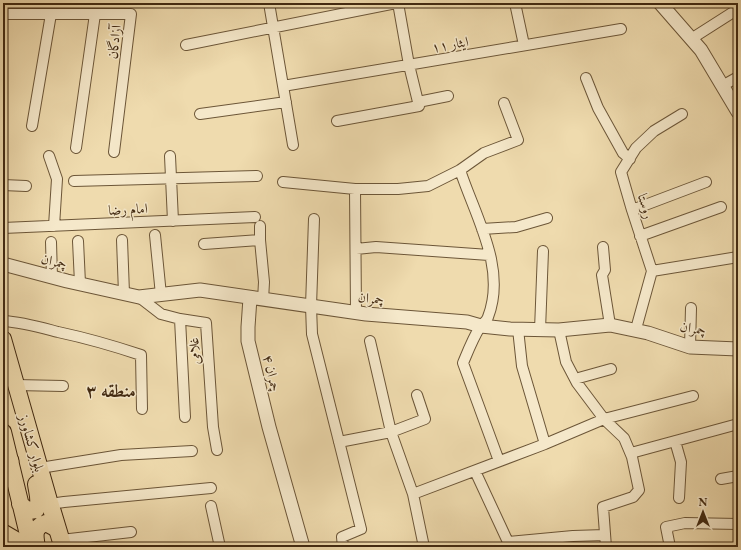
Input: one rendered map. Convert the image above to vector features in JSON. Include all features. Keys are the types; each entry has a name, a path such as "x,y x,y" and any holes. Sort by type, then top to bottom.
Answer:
{"highway":[{"name":"بلوار کشاورز","path":"50,504 60,539"},
{"path":"3,532 27,547"}],"main road":[{"name":"بلوار کشاورز","path":"3,338 50,504"},
{"path":"20,504 29,511 36,510 39,506 26,442 25,416"},
{"name":"بلوار کشاورز","path":"3,432 6,465 20,504 31,547"},
{"path":"37,547 35,534 40,525 48,523 60,539"}],"street":[{"path":"269,3 293,145"},
{"path":"186,45 273,26 397,3 408,65 419,106 337,121"},
{"path":"515,3 524,45"},
{"path":"661,3 701,50 738,112"},
{"path":"691,38 738,10"},
{"name":"آزادگان","path":"3,14 131,14 114,152"},
{"path":"32,126 51,14"},
{"path":"76,148 95,14"},
{"name":"ایثار ۱۱","path":"283,86 621,29"},
{"path":"586,78 598,108 623,153 630,159"},
{"path":"722,86 738,78"},
{"path":"418,102 448,96"},
{"path":"200,114 286,102"},
{"path":"283,182 355,189 398,189 428,186 460,170 484,153 518,140 504,103"},
{"name":"روستا","path":"652,271 621,172 636,148 654,131 682,114"},
{"path":"48,156 57,179 54,226"},
{"path":"170,156 173,221"},
{"path":"460,170 482,230 492,264 494,297 488,319 481,326 463,363 499,461"},
{"path":"74,181 257,176"},
{"path":"632,210 706,182"},
{"path":"3,185 26,186"},
{"path":"355,189 356,312"},
{"path":"640,236 721,207"},
{"path":"482,230 516,227 546,218"},
{"path":"314,219 311,306 312,334 361,529 342,537 343,547"},
{"name":"امام رضا","path":"3,228 173,221 258,221 260,240"},
{"path":"155,235 161,294"},
{"path":"122,240 124,293"},
{"path":"204,244 260,240 264,282 257,299"},
{"path":"78,241 80,283"},
{"path":"51,242 52,277"},
{"path":"356,248 376,247 489,254"},
{"path":"603,248 605,270 602,275 610,325"},
{"path":"540,330 543,251"},
{"path":"636,329 652,271 738,257"},
{"name":"چمران","path":"3,264 139,297 200,290 356,312 467,322 481,326 559,330 610,325 636,329 690,347 738,348"},
{"name":"غلامی","path":"139,297 161,314 206,323 213,427 217,450"},
{"name":"چمران ۴","path":"257,299 248,327 248,341 277,455 303,547"},
{"path":"690,347 691,308"},
{"path":"180,319 185,417"},
{"path":"3,321 17,322 73,335 112,345 141,355 142,409"},
{"path":"518,329 522,366 545,444"},
{"path":"559,330 566,362 575,379 604,419 624,438 631,452 640,490 633,497 603,508 606,547"},
{"path":"370,341 391,432 413,494 424,547"},
{"path":"575,379 611,369"},
{"path":"16,385 63,386"},
{"path":"339,442 391,432 425,419 417,395"},
{"path":"413,494 545,444 604,419 693,396"},
{"path":"631,452 738,424"},
{"path":"675,441 681,462 679,498"},
{"path":"40,468 121,455 192,451"},
{"path":"475,470 508,542 573,536 605,535"},
{"path":"721,479 738,476"},
{"path":"50,504 212,488"},
{"path":"211,506 220,547"},
{"path":"670,547 666,527 685,523 738,524"},
{"path":"60,539 131,532"}],"district":[{"name":"منطقه ۳","path":"111,390"}]}
